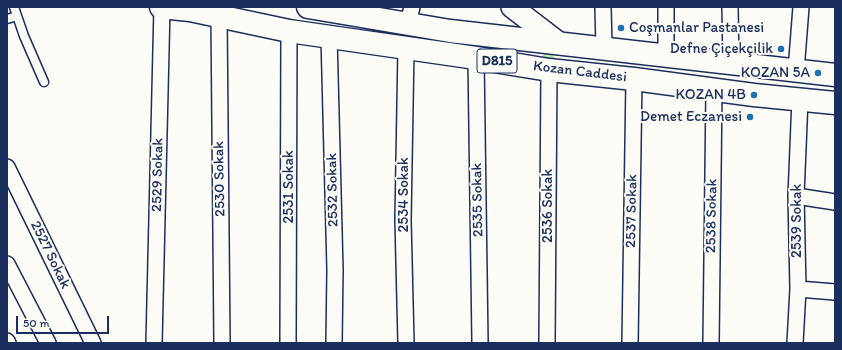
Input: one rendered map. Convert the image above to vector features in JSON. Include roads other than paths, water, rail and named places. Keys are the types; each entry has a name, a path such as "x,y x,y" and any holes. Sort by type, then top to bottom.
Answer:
{"highway":[{"name":"Kozan Caddesi","path":"161,7 219,16 289,31 548,69 754,95 800,98 835,103"},
{"name":"Kozan Caddesi","path":"308,7 410,15 450,30 835,75"},
{"path":"548,69 535,49 550,42"}],"main road":[{"path":"512,7 550,42"}],"street":[{"name":"2529 Sokak","path":"154,343 161,7"},
{"path":"603,7 604,48"},
{"path":"666,7 666,56"},
{"path":"730,7 731,64"},
{"path":"796,71 801,7"},
{"name":"2530 Sokak","path":"219,16 222,343"},
{"name":"2531 Sokak","path":"288,343 289,31"},
{"name":"2532 Sokak","path":"328,36 335,270 334,343"},
{"name":"2534 Sokak","path":"406,48 403,220 406,343"},
{"name":"2535 Sokak","path":"476,58 480,343"},
{"name":"2536 Sokak","path":"547,343 548,69"},
{"name":"2537 Sokak","path":"630,343 634,79"},
{"name":"2538 Sokak","path":"711,343 714,89"},
{"name":"2539 Sokak","path":"795,343 798,289 796,196 800,98"},
{"name":"2527 Sokak","path":"7,167 93,343"},
{"path":"796,196 835,202"},
{"path":"7,264 48,343"},
{"path":"798,289 835,292"}],"lane":[{"path":"14,7 44,82"},
{"path":"7,19 17,16"}],"place":[{"name":"Coşmanlar Pastanesi","path":"621,28"},
{"name":"Defne Çiçekçilik","path":"781,49"},
{"name":"KOZAN 5A","path":"818,73"},
{"name":"KOZAN 4B","path":"754,95"},
{"name":"Demet Eczanesi","path":"750,117"}]}
